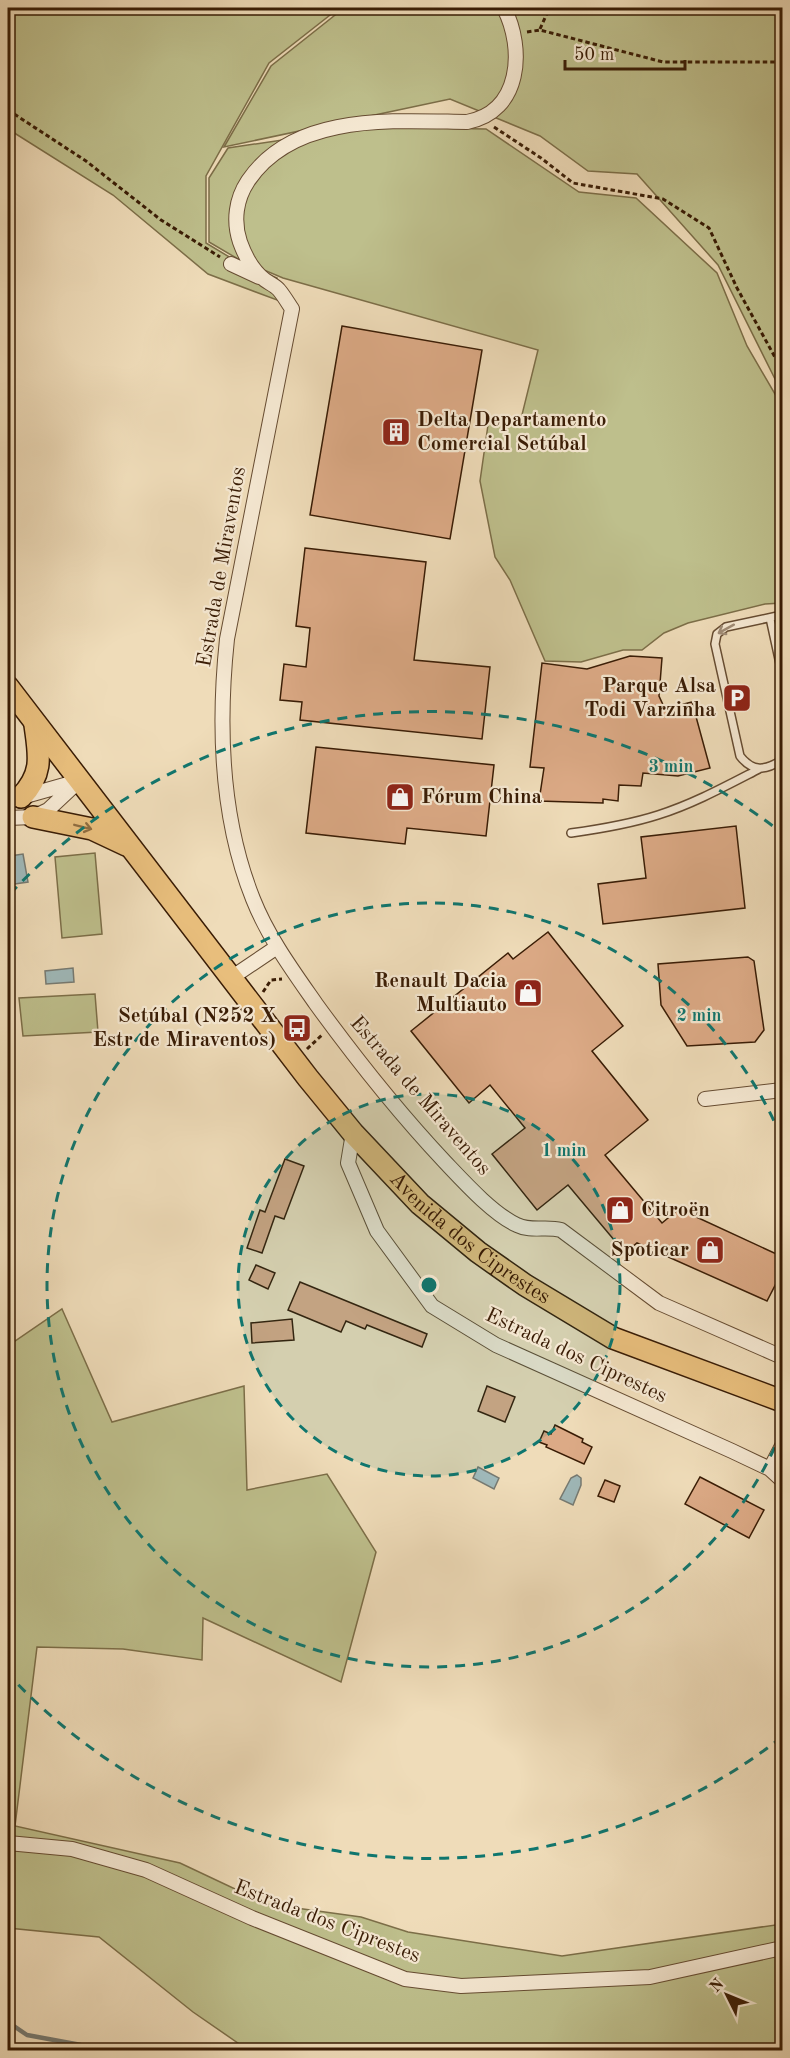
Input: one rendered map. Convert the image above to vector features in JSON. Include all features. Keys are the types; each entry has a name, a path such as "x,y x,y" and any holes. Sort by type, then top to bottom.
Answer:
{"main road":[{"name":"Avenida dos Ciprestes","path":"8,687 130,848 353,1133 420,1204 478,1252 525,1285 613,1338 783,1401"},
{"path":"14,799 35,779 39,766 35,724"},
{"path":"33,817 92,829 130,848"}],"street":[{"path":"263,279 251,265 240,242 236,223 237,207 255,171 270,157 290,144 331,128 371,121 467,122 482,119 492,113 503,103 510,89 516,53 514,34 504,8"},
{"path":"231,264 263,279"},
{"name":"Estrada de Miraventos","path":"263,279 278,289 292,309 232,607 223,690 226,778 233,828 253,899 277,947 339,1035 391,1101 469,1187 517,1225 530,1229 551,1227 561,1230 659,1304 783,1357"},
{"path":"14,799 79,781"},
{"path":"8,818 33,817 48,810 79,781"},
{"path":"231,978 277,947"},
{"path":"705,1099 783,1090"},
{"name":"Estrada dos Ciprestes","path":"353,1133 348,1163 377,1231 432,1306 496,1345 770,1469 783,1480"},
{"path":"770,1469 783,1446"},
{"name":"Estrada dos Ciprestes","path":"8,1843 72,1849 146,1870 252,1918 405,1979 461,1986 650,1977 783,1948"}],"lane":[{"path":"759,769 745,762 740,756 715,644 717,634 726,627 783,615"},
{"path":"770,618 783,673"},
{"path":"571,833 657,816 783,760"}],"path":[{"path":"540,30 548,11 552,8"},
{"path":"514,34 540,30 663,62 783,62"},
{"path":"8,110 86,161 161,220 231,264"},
{"path":"482,119 541,158 573,183 663,199 709,228 737,288 783,370"},
{"path":"307,1049 320,1037"}],"green space":[{"path":"8,8 339,8 269,63 206,176 206,243 236,261 277,278 277,300 208,274 113,195 8,129"},
{"path":"344,8 782,8 782,393 718,265 637,174 588,171 540,136 450,99 224,147 271,66"},
{"path":"370,127 486,129 579,192 636,198 717,273 747,346 782,406 782,603 765,604 688,623 664,633 642,650 623,650 581,662 545,661 510,580 495,557 480,481 489,418 520,423 538,350 283,278 238,259 209,242 209,178 228,148"},
{"path":"95,853 102,934 62,938 55,857"},
{"path":"95,994 98,1032 23,1036 19,998"},
{"path":"62,1309 112,1422 244,1386 247,1490 327,1474 376,1552 341,1682 203,1618 202,1660 123,1649 37,1647 15,1826 180,1863 267,1904 361,1917 408,1932 562,1956 782,1924 782,2050 248,2050 193,2012 99,1937 8,1928 8,1346"}],"water":[{"path":"23,854 28,882 8,885 8,878 13,877 10,856"},
{"path":"73,968 74,982 46,984 45,971"},
{"path":"478,1467 499,1478 494,1489 473,1478"},
{"path":"577,1475 581,1478 581,1485 573,1505 560,1499 571,1478"}],"building":[{"name":"Delta Departamento Comercial Setúbal","path":"342,326 482,350 450,539 310,515"},
{"path":"305,548 426,562 414,660 490,667 482,739 300,720 302,702 280,700 284,664 306,667 310,628 296,626"},
{"path":"630,656 662,658 659,696 665,709 692,702 710,768 678,776 643,773 641,786 619,785 618,801 603,799 603,803 539,801 544,768 530,767 542,663 587,669"},
{"name":"Fórum China","path":"316,747 494,765 486,836 407,828 405,844 306,833"},
{"path":"736,826 745,908 603,924 598,884 646,878 641,837"},
{"path":"548,932 623,1026 592,1051 648,1120 605,1155 662,1223 679,1209 783,1257 783,1270 767,1301 637,1243 625,1253 568,1185 537,1210 492,1154 525,1128 490,1085 469,1103 411,1031 508,953 513,959"},
{"path":"748,957 754,961 764,1030 755,1042 687,1046 661,1005 658,964"},
{"path":"285,1159 304,1166 284,1219 275,1216 262,1253 247,1248 260,1210 265,1212"},
{"path":"256,1265 275,1273 268,1289 249,1280"},
{"path":"300,1282 427,1334 422,1347 367,1325 365,1329 346,1321 341,1332 288,1310"},
{"path":"292,1319 294,1340 252,1343 251,1323"},
{"path":"487,1386 515,1397 505,1422 478,1411"},
{"path":"555,1425 583,1439 582,1442 592,1447 584,1464 539,1442 544,1431 551,1434"},
{"path":"700,1477 764,1510 749,1538 685,1504"},
{"path":"605,1480 620,1486 614,1502 598,1496"}],"waterway":[{"path":"8,2022 27,2035 81,2045 206,2046 207,2050"}],"place":[{"name":"Delta Departamento Comercial Setúbal","path":"396,432"},
{"name":"Parque Alsa Todi Varzinha","path":"737,698"},
{"name":"Fórum China","path":"400,797"},
{"name":"Renault Dacia Multiauto","path":"528,993"},
{"name":"Setúbal (N252 X Estr de Miraventos)","path":"297,1028"},
{"name":"Citroën","path":"620,1210"},
{"name":"Spoticar","path":"710,1250"}]}
